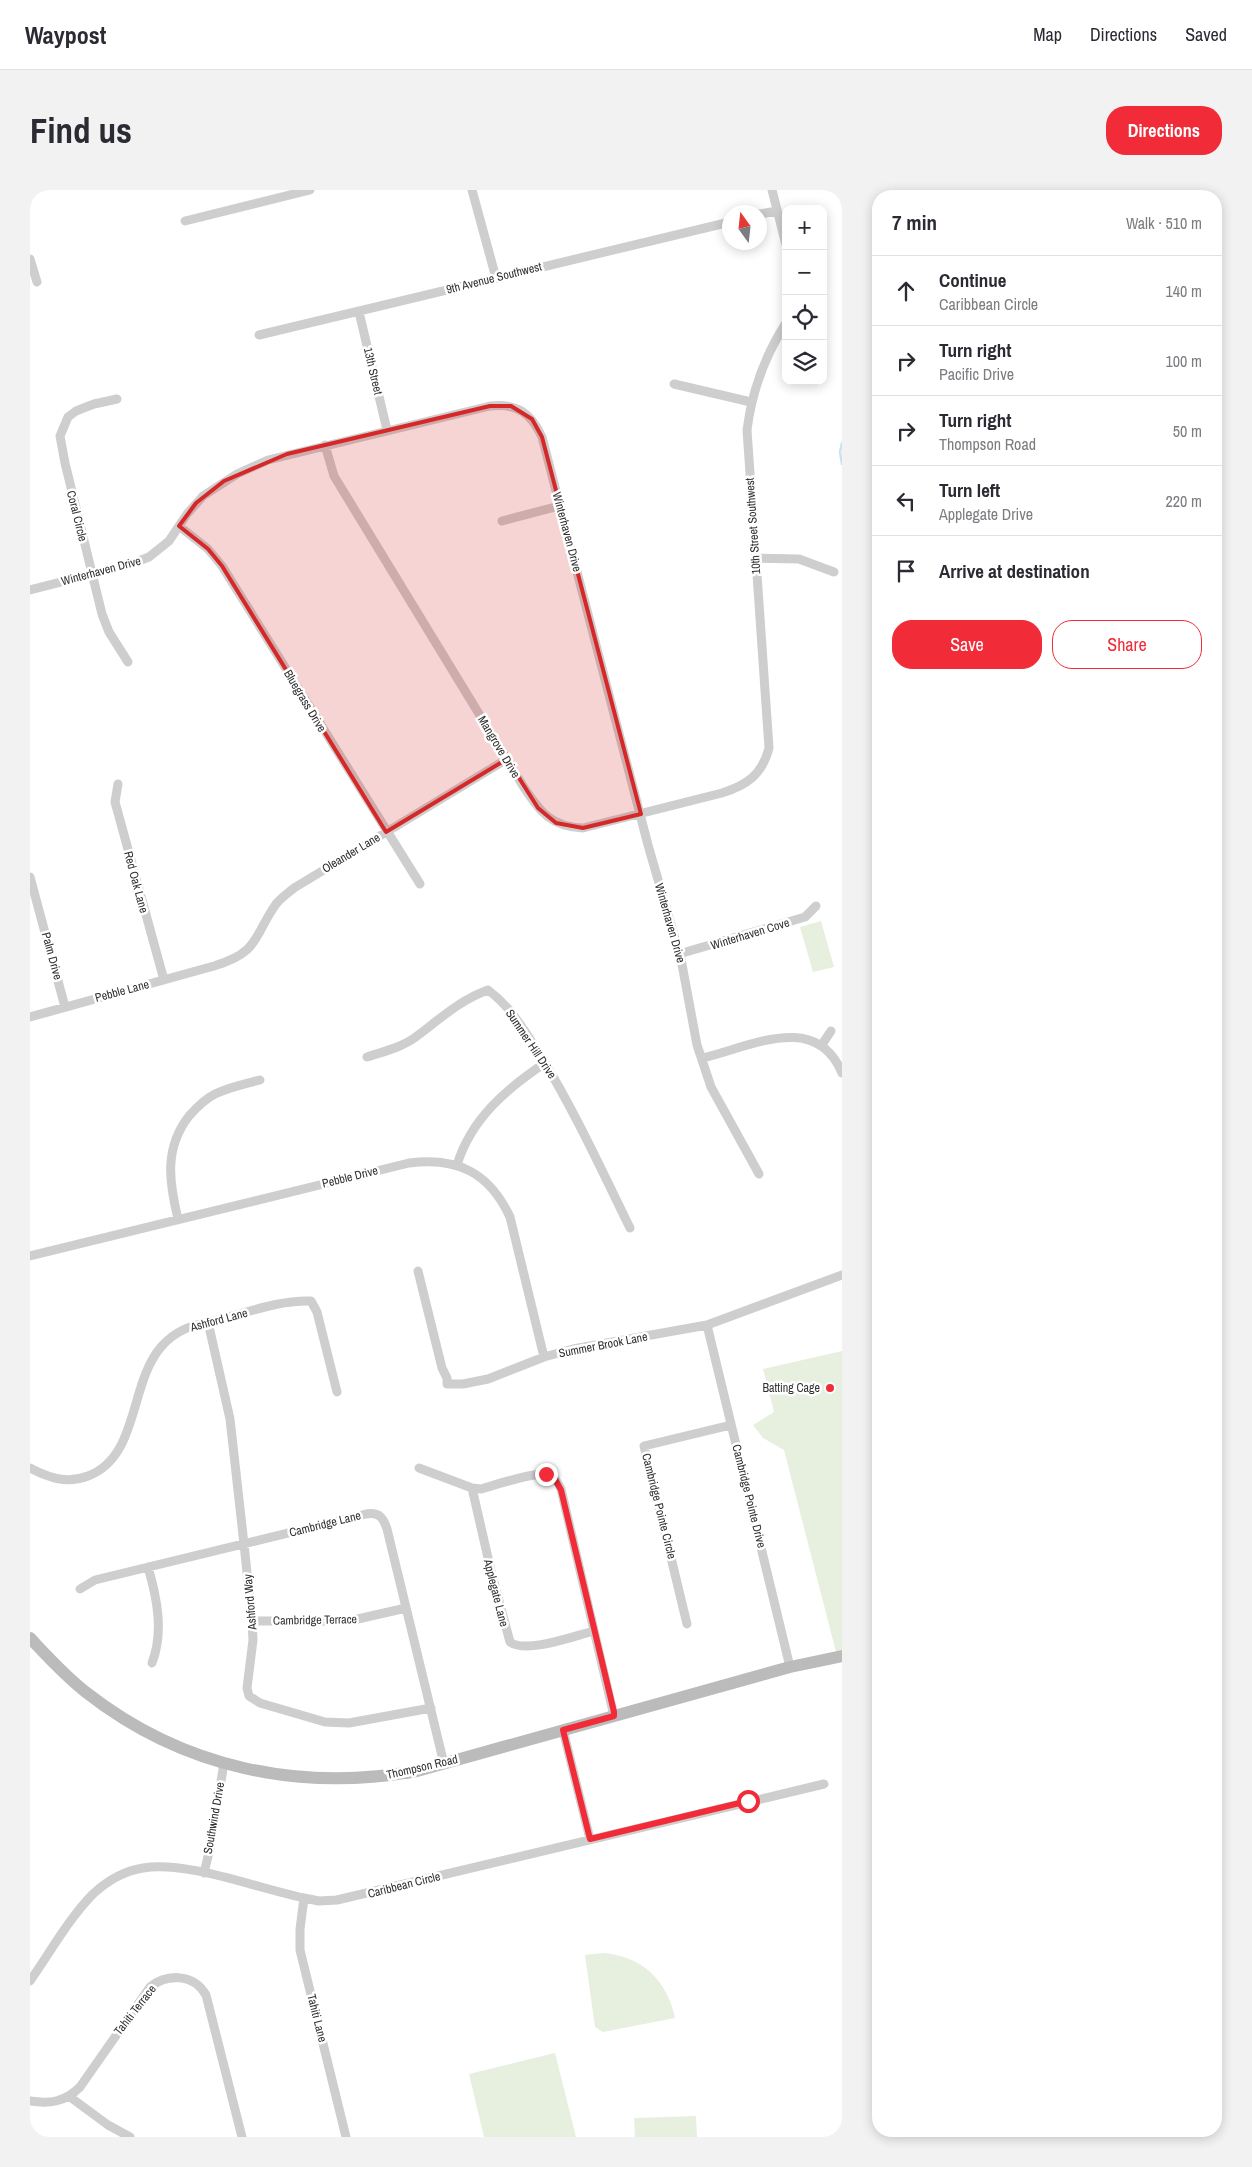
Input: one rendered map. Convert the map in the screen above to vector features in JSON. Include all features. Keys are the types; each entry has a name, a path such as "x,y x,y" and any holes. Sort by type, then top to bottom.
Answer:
{"street":[{"path":"472,190 496,278"},
{"path":"772,190 782,230"},
{"path":"185,221 304,191"},
{"path":"767,213 777,211"},
{"name":"9th Avenue Southwest","path":"259,335 722,224"},
{"path":"30,259 37,282"},
{"name":"13th Street","path":"358,312 386,430"},
{"name":"10th Street Southwest","path":"769,736 747,430 751,402 760,370 782,330"},
{"path":"674,384 751,402"},
{"name":"Coral Circle","path":"117,399 94,404 76,411 68,417 60,436 91,574 109,632 128,662"},
{"name":"Winterhaven Drive","path":"30,590 128,565 149,557 169,541 203,496 237,474 268,460 490,406 504,405 517,408 532,419 542,437 679,954 688,989 697,1045 705,1072 759,1174"},
{"name":"Mangrove Drive","path":"326,445 334,476 507,759 538,808 550,820 562,826 583,828 722,793 748,783 762,768 769,748 769,736"},
{"path":"502,521 559,506"},
{"name":"Bluegrass Drive","path":"179,526 208,548 222,566 420,884"},
{"path":"756,558 799,559 834,572"},
{"name":"Oleander Lane","path":"214,966 239,956 252,946 276,904 294,888 507,759"},
{"name":"Red Oak Lane","path":"118,784 115,798 116,808 164,980"},
{"name":"Palm Drive","path":"30,877 65,1007"},
{"name":"Winterhaven Cove","path":"679,954 805,917 816,906"},
{"name":"Pebble Lane","path":"30,1017 214,966"},
{"name":"Summer Hill Drive","path":"368,1057 403,1045 417,1037 441,1016 468,998 488,990 499,997 545,1063 587,1140 630,1228"},
{"path":"821,1046 831,1031"},
{"path":"702,1058 780,1037 808,1040 821,1046 831,1056 842,1073"},
{"path":"456,1165 468,1136 486,1112 510,1088 545,1063"},
{"path":"178,1219 169,1172 173,1147 180,1130 194,1110 207,1099 229,1088 260,1080"},
{"name":"Pebble Drive","path":"30,1256 409,1163 441,1161 471,1172 486,1183 500,1199 510,1217 544,1357"},
{"name":"Summer Brook Lane","path":"418,1271 447,1384 462,1384 488,1379 544,1357 586,1346 707,1325 842,1274"},
{"name":"Ashford Lane","path":"30,1468 58,1479 71,1480 92,1474 105,1465 120,1448 147,1369 158,1350 168,1340 184,1329 296,1300 311,1301 317,1312 337,1392"},
{"name":"Ashford Way","path":"208,1322 230,1419 244,1544 253,1640 247,1688 249,1696 254,1701 325,1722 343,1723 431,1708"},
{"name":"Cambridge Pointe Drive","path":"707,1325 790,1666"},
{"name":"Cambridge Pointe Circle","path":"687,1624 644,1446 731,1424"},
{"path":"419,1468 472,1488 481,1488 536,1475 546,1474 555,1479 561,1490 614,1716"},
{"name":"Applegate Lane","path":"472,1488 510,1642 520,1646 532,1646 594,1630"},
{"name":"Cambridge Lane","path":"80,1590 95,1580 374,1513 383,1518 385,1524 444,1764"},
{"path":"148,1567 157,1603 158,1626 157,1650 152,1662"},
{"name":"Cambridge Terrace","path":"252,1621 349,1621 406,1608"},
{"name":"Thompson Road","path":"30,1638 72,1680 118,1716 165,1741 224,1763 269,1774 336,1779 388,1776 444,1764 790,1666 842,1656"},
{"path":"563,1730 590,1839"},
{"name":"Southwind Drive","path":"204,1873 224,1763"},
{"name":"Caribbean Circle","path":"30,1981 82,1906 108,1882 125,1873 150,1867 169,1867 204,1873 304,1898 329,1901 357,1896 824,1784"},
{"name":"Tahiti Lane","path":"304,1898 300,1929 300,1950 346,2137"},
{"name":"Tahiti Terrace","path":"70,2097 80,2087 150,1987 157,1982 171,1977 187,1979 204,1991 209,2002 242,2137"},
{"path":"30,2101 51,2102 70,2097 108,2125 130,2137"}],"highlighted area":[{"path":"490,406 511,406 532,419 542,437 641,814 583,828 556,823 538,808 507,759 386,832 222,566 208,549 179,526 196,503 224,481 287,454"}],"green space":[{"path":"821,921 834,967 813,972 800,927"},
{"path":"842,1351 842,1650 836,1652 784,1450 763,1438 753,1425 774,1412 763,1369"},
{"path":"603,1953 630,1959 651,1973 666,1993 675,2018 603,2032 595,2027 585,1955"},
{"path":"555,2053 576,2137 484,2137 469,2074"},
{"path":"696,2116 697,2137 635,2137 634,2118"}],"waterway":[{"path":"842,443 840,452 842,464"}],"place":[{"name":"Batting Cage","path":"830,1388"}],"route":[{"path":"546,1474 555,1479 561,1490 614,1712 614,1716 563,1730 590,1839 748,1801"}]}
